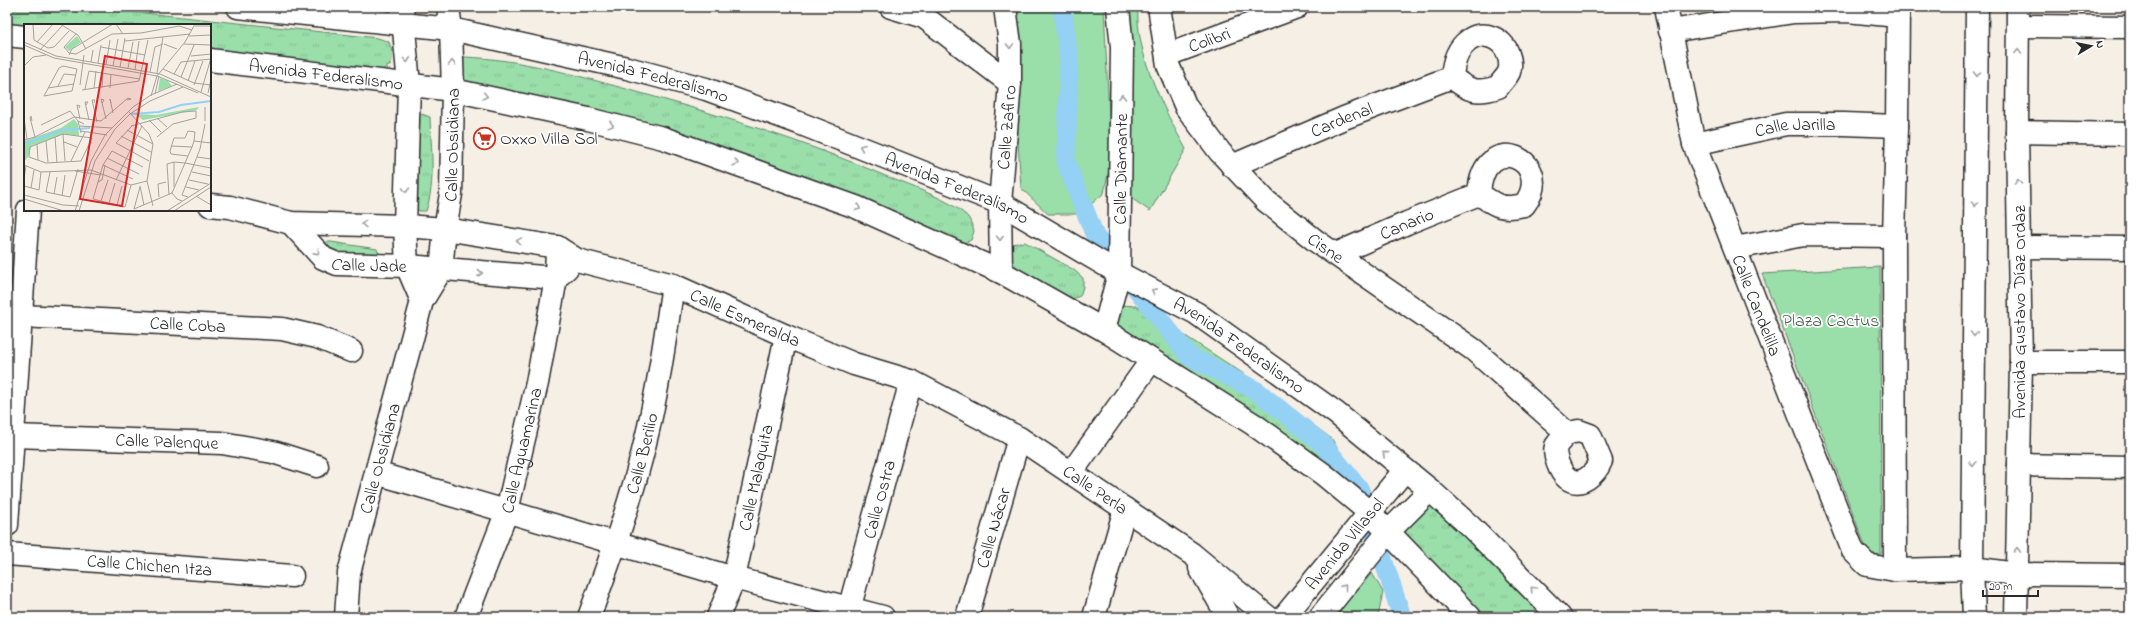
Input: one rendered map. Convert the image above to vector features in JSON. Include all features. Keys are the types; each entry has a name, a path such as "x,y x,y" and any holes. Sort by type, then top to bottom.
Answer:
{"street":[{"name":"Avenida Federalismo","path":"238,7 403,16 452,29 576,55 706,89 799,123 1000,203 1119,273 1196,313 1336,413 1430,490 1471,527 1560,617"},
{"name":"Calle Obsidiana","path":"346,617 350,573 422,301 441,270 444,229 451,194 453,90 452,29 448,7"},
{"path":"891,7 924,12 1010,84"},
{"name":"Calle Zafiro","path":"1001,272 1000,203 1010,84 1010,44 1005,7"},
{"name":"Calle Diamante","path":"1104,330 1119,273 1122,48 1118,7"},
{"name":"Cisne","path":"1161,7 1160,13 1167,55 1174,80 1186,107 1232,166 1266,201 1336,254 1474,350 1567,433"},
{"name":"Colibri","path":"1167,55 1297,7"},
{"name":"Calle Candelilla","path":"1666,7 1694,144 1853,551 1868,565 1895,570 1972,568 2016,574 2130,575"},
{"path":"1974,617 1972,568 1977,7"},
{"path":"1670,31 1794,12 1898,11 1894,236 1895,570"},
{"path":"403,16 409,84 405,226 407,266 422,301"},
{"path":"2018,16 2130,26"},
{"name":"Avenida Gustavo Díaz Ordaz","path":"2016,617 2021,362 2017,132 2018,16"},
{"path":"7,35 24,37"},
{"name":"Avenida Federalismo","path":"211,60 453,90 573,115 663,138 856,207 1001,272 1104,330 1253,424 1323,474 1369,512 1470,617"},
{"name":"Cardenal","path":"1232,166 1344,118 1452,77"},
{"name":"Calle Jarilla","path":"1694,144 1786,124 1897,126"},
{"path":"2017,132 2130,134"},
{"name":"Canario","path":"1336,254 1407,222 1479,194"},
{"name":"Calle Jade","path":"211,205 230,207 291,222 405,226 444,229"},
{"path":"7,525 28,211"},
{"name":"Calle Jade","path":"291,222 323,258 337,264 407,266 441,270"},
{"name":"Calle Esmeralda","path":"444,229 557,247 577,260 673,285 786,336 854,364 910,381"},
{"path":"1735,248 1803,235 1894,236"},
{"name":"Calle Aguamarina","path":"466,617 507,512 537,383 556,278 557,247"},
{"path":"2019,247 2130,248"},
{"path":"441,270 556,278 577,260"},
{"name":"Calle Berilio","path":"589,617 616,542 638,470 654,402 673,285"},
{"name":"Calle Coba","path":"21,316 282,329 317,336 351,351"},
{"name":"Calle Malaquita","path":"718,617 734,578 786,336"},
{"path":"1071,472 1151,361"},
{"path":"2021,362 2130,362"},
{"name":"Calle Perla","path":"910,381 1019,438 1071,472 1192,554 1268,617"},
{"name":"Calle Ostra","path":"848,613 910,381"},
{"name":"Calle Palenque","path":"13,436 222,443 273,452 318,466"},
{"name":"Calle Nácar","path":"967,617 1019,438"},
{"path":"2018,465 2130,467"},
{"name":"Avenida Villasol","path":"1284,617 1404,470"},
{"path":"376,473 507,512 616,542 848,613 883,617"},
{"name":"Avenida Villasol","path":"1320,617 1388,531 1430,490"},
{"path":"1094,617 1125,509"},
{"name":"Calle Chichen Itza","path":"7,554 292,576"},
{"path":"1192,554 1228,617"}],"green space":[{"path":"7,7 89,7 378,38 389,42 392,62 391,65 382,70 211,54 211,24 24,24 24,32 7,30"},
{"path":"1015,7 1104,7 1111,160 1104,193 1080,214 1048,214 1021,188 1018,141"},
{"path":"1123,7 1138,7 1138,25 1146,62 1160,99 1186,149 1150,211 1128,196"},
{"path":"464,57 485,58 527,64 568,73 695,109 792,140 929,193 949,203 969,218 974,231 971,240 962,244 667,127 470,86 466,83 461,73 461,65"},
{"path":"419,113 430,117 432,177 426,211 419,211 415,206 416,118"},
{"path":"323,242 377,249 380,256 334,256"},
{"path":"1025,242 1074,270 1083,278 1083,287 1080,296 1072,299 1009,270 1011,244"},
{"name":"Plaza Cactus","path":"1880,267 1881,554 1869,556 1762,274"},
{"path":"1121,305 1136,306 1187,337 1247,376 1332,439 1338,449 1332,463 1315,458 1114,328"},
{"path":"1430,491 1559,617 1470,617 1389,531"},
{"path":"1372,573 1383,592 1378,617 1334,617"}],"waterway":[{"path":"1062,7 1069,59 1066,162 1095,236 1189,356 1257,391 1323,444 1360,490 1402,617"}],"place":[{"name":"Oxxo Villa Sol","path":"485,138"}]}
